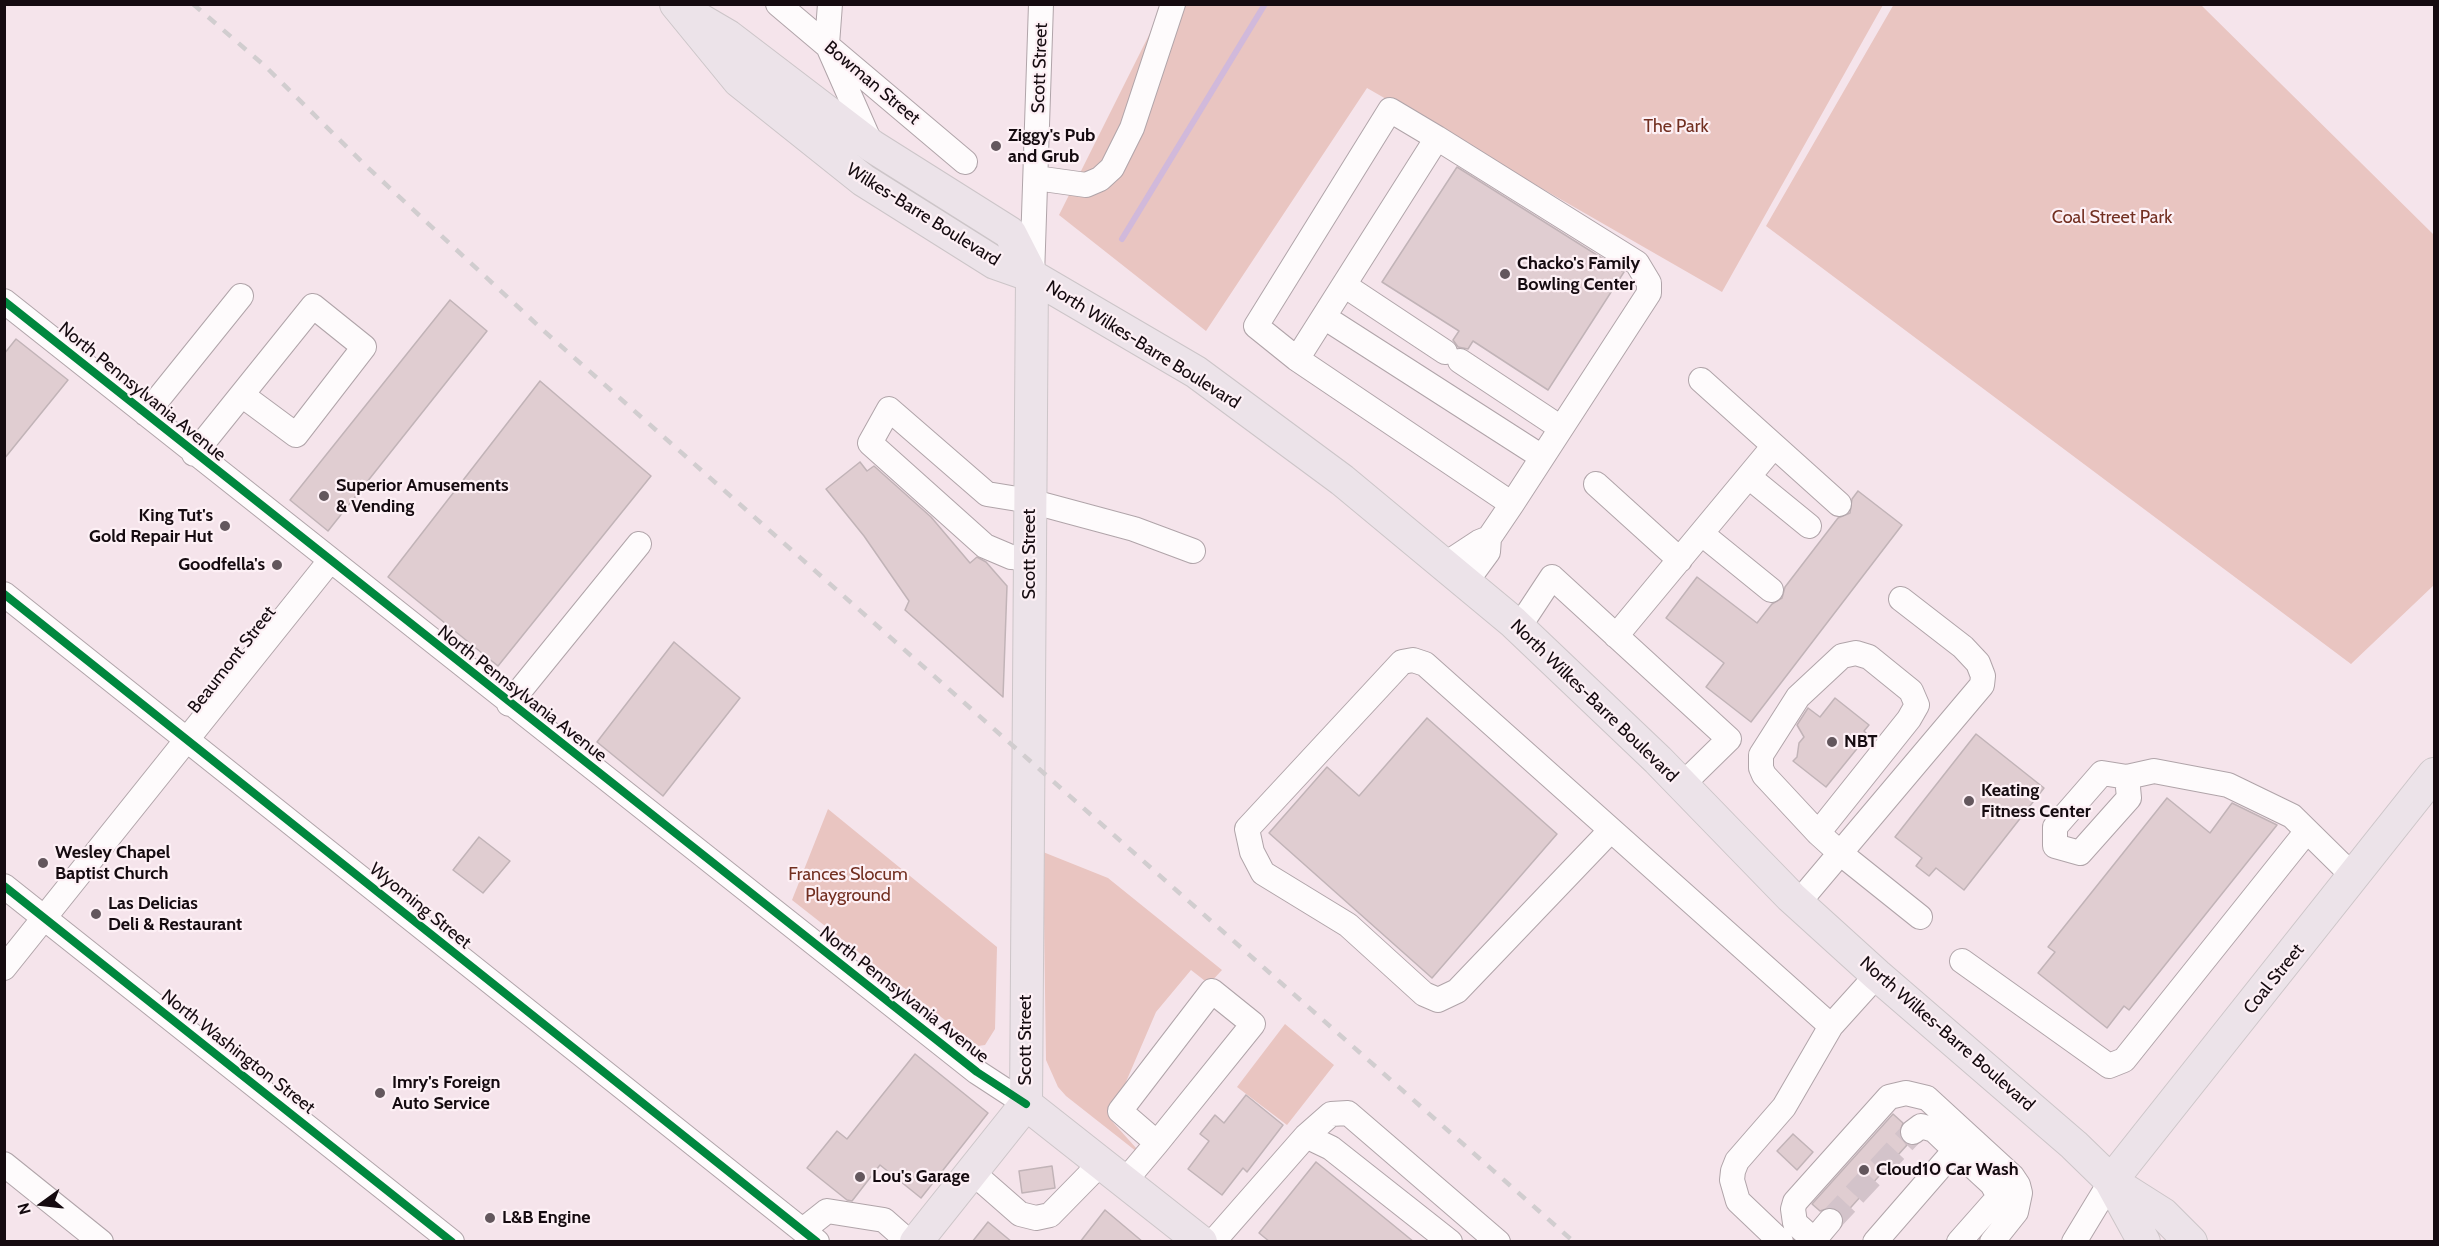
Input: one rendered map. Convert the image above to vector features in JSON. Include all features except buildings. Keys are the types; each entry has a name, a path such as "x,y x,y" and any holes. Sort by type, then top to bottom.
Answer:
{"main road":[{"name":"Wilkes-Barre Boulevard","path":"679,7 728,36 872,146 1010,233 1032,276"},
{"name":"Wilkes-Barre Boulevard","path":"679,7 739,81 863,180 995,263 1032,276"},
{"name":"Scott Street","path":"1026,1104 1032,276"},
{"name":"North Wilkes-Barre Boulevard","path":"1032,276 1196,372 1342,480 1519,627 1682,785 1798,903 1877,975 2074,1145 2111,1181 2163,1214 2191,1242"},
{"name":"Coal Street","path":"2111,1181 2354,878 2434,774"},
{"path":"916,1242 1026,1104"},
{"name":"North Pennsylvania Avenue","path":"1026,1104 1201,1242"},
{"name":"North Wilkes-Barre Boulevard","path":"2111,1181 2144,1242"}],"street":[{"name":"Bowman Street","path":"778,4 965,162"},
{"path":"830,4 827,44 872,146"},
{"name":"Scott Street","path":"1032,276 1041,4"},
{"path":"1036,178 1086,185 1100,179 1112,168 1132,128 1173,4"},
{"path":"1455,574 1488,552 1489,538 1512,504 1649,292 1646,276 1637,263 1390,110 1256,326 1297,359 1512,504"},
{"path":"1297,359 1437,138"},
{"path":"1344,285 1561,428"},
{"path":"146,414 241,297"},
{"name":"North Pennsylvania Avenue","path":"4,302 509,704 977,1072 1026,1104"},
{"path":"194,454 314,306 364,347 296,435 242,395"},
{"path":"1324,317 1542,457"},
{"path":"1701,380 1839,504"},
{"path":"1030,558 1011,557 985,546 870,443 889,409 987,494 1030,501 1134,529 1193,551"},
{"path":"1616,636 1773,447"},
{"path":"1749,477 1809,526"},
{"path":"1596,484 1680,560"},
{"path":"1702,534 1771,591"},
{"path":"509,704 639,544"},
{"name":"Beaumont Street","path":"4,968 329,561"},
{"path":"1519,627 1552,577 1729,739 1682,785"},
{"name":"Wyoming Street","path":"4,594 810,1236"},
{"path":"1798,903 1982,685 1983,676 1978,663 1963,647 1901,599"},
{"path":"1818,833 1909,719 1917,705 1911,691 1869,657 1856,653 1842,656 1798,697 1761,754 1764,776 1818,833 1839,853 1920,917"},
{"path":"1611,830 1457,990 1438,1000 1424,994 1348,925 1263,873 1252,852 1247,829 1402,662 1413,660 1425,664 1831,1026"},
{"path":"2127,777 2154,771 2228,785 2292,816 2354,878"},
{"path":"1962,961 2109,1066 2124,1060 2307,831"},
{"name":"North Washington Street","path":"4,886 452,1242"},
{"path":"1781,1242 1738,1201 1732,1180 1733,1171 1737,1161 1784,1107 1831,1026 1877,975"},
{"path":"972,1172 1020,1214 1036,1218 1050,1215 1156,1143 1253,1024 1212,991 1120,1111 1156,1143"},
{"path":"1830,1221 1815,1241 1795,1223 1792,1209 1795,1202 1889,1097 1906,1093 1927,1098 2012,1176 2018,1185 2020,1193 2016,1212 1992,1242"},
{"path":"1213,1242 1306,1136 1331,1114 1348,1113 1497,1242"},
{"path":"1912,1132 1920,1126 1934,1130 1992,1184 1997,1193 1997,1199 1959,1242"},
{"path":"1306,1136 1331,1148 1450,1242"},
{"path":"1875,1242 1955,1150"},
{"path":"4,1164 101,1242"},
{"path":"2074,1242 2111,1181"},
{"path":"810,1236 827,1211 884,1220 909,1242"}],"green space":[{"name":"Coal Street Park","path":"1894,4 2201,5 2434,235 2434,585 2351,664 1766,226"},
{"name":"The Park","path":"1164,5 1883,5 1722,292 1367,88 1206,331 1059,215"},
{"name":"Frances Slocum Playground","path":"828,809 997,947 995,1029 985,1045 978,1046 792,900"},
{"path":"1043,852 1108,878 1222,970 1209,984 1191,970 1156,1012 1110,1119 1146,1159 1066,1096 1058,1087 1046,1060"},
{"path":"1285,1024 1334,1065 1287,1125 1237,1087"}],"waterway":[{"path":"1122,239 1265,4"}],"tunnel":[{"path":"1830,1221 1913,1132"}],"railway":[{"path":"193,4 265,66 365,165 544,331 1574,1242"}],"cycle path":[{"path":"4,301 977,1072 1026,1104"},
{"path":"4,594 817,1242"},
{"path":"4,886 452,1242"}],"place":[{"name":"Ziggy's Pub and Grub","path":"996,146"},
{"name":"Chacko's Family Bowling Center","path":"1505,274"},
{"name":"Superior Amusements & Vending","path":"324,496"},
{"name":"King Tut's Gold Repair Hut","path":"225,526"},
{"name":"Goodfella's","path":"277,565"},
{"name":"NBT","path":"1832,742"},
{"name":"Keating Fitness Center","path":"1969,801"},
{"name":"Wesley Chapel Baptist Church","path":"43,863"},
{"name":"Las Delicias Deli & Restaurant","path":"96,914"},
{"name":"Imry's Foreign Auto Service","path":"380,1093"},
{"name":"Cloud10 Car Wash","path":"1864,1170"},
{"name":"Lou's Garage","path":"860,1177"},
{"name":"L&B Engine","path":"490,1218"}]}
